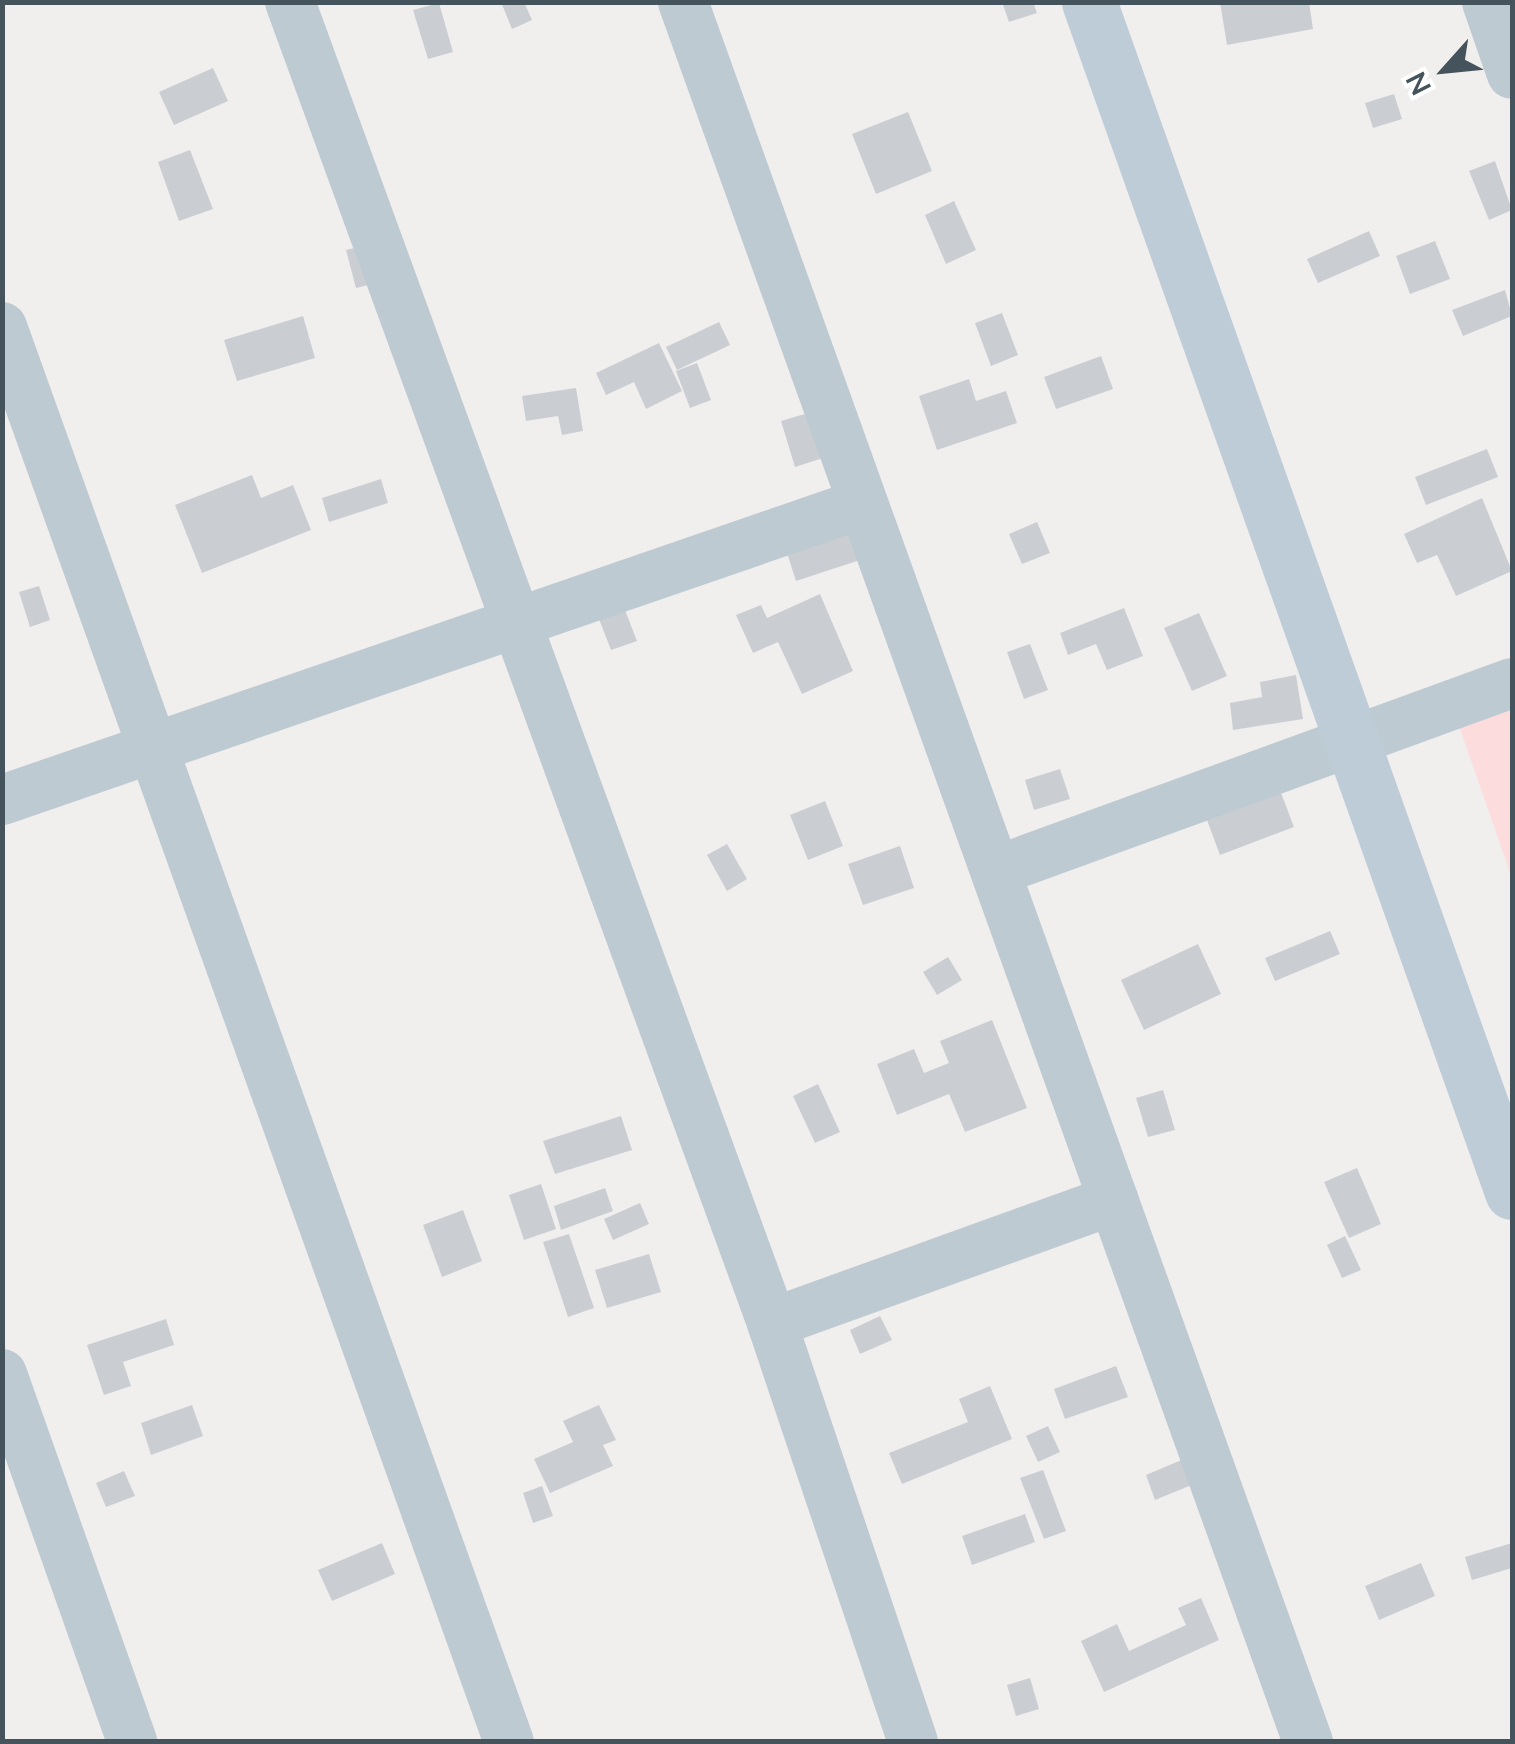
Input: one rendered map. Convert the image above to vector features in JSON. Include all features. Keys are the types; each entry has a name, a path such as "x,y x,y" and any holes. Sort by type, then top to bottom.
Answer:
{"street":[{"path":"290,2 509,625 772,1323 914,1742"},
{"path":"683,2 1308,1742"},
{"path":"1089,2 1512,1192"},
{"path":"1487,2 1512,74"},
{"path":"2,327 509,1742"},
{"path":"2,800 861,504"},
{"path":"996,871 1512,682"},
{"path":"772,1323 1114,1200"},
{"path":"2,1374 132,1742"}],"shaded area":[{"path":"1512,707 1512,878 1459,726"}],"building":[{"path":"501,2 524,2 532,20 512,29"},
{"path":"1002,2 1033,2 1037,13 1009,22"},
{"path":"1220,2 1309,2 1313,29 1227,45"},
{"path":"439,3 453,52 428,59 413,10"},
{"path":"213,68 228,101 174,125 159,92"},
{"path":"1394,94 1402,119 1373,128 1365,103"},
{"path":"908,112 932,171 876,194 852,134"},
{"path":"190,150 213,209 179,221 158,162"},
{"path":"1495,161 1512,210 1489,220 1469,171"},
{"path":"954,201 976,250 946,264 925,215"},
{"path":"1369,231 1380,256 1318,283 1307,259"},
{"path":"1435,241 1450,279 1410,294 1396,256"},
{"path":"363,246 372,284 356,288 346,250"},
{"path":"1505,290 1512,316 1463,336 1452,310"},
{"path":"1002,313 1018,355 991,366 975,323"},
{"path":"303,316 315,358 237,381 224,340"},
{"path":"719,322 730,345 677,370 666,347"},
{"path":"659,343 682,391 646,409 634,382 606,395 596,373"},
{"path":"1101,356 1113,389 1056,409 1044,377"},
{"path":"697,363 711,400 690,408 676,371"},
{"path":"969,379 976,401 1006,391 1017,423 937,450 919,396"},
{"path":"576,388 583,431 562,435 558,416 526,421 522,396"},
{"path":"815,411 829,456 795,467 781,421"},
{"path":"1487,449 1498,477 1426,505 1415,477"},
{"path":"252,475 261,498 293,485 311,530 202,573 175,505"},
{"path":"381,479 388,503 329,522 322,498"},
{"path":"1482,498 1512,571 1456,596 1437,555 1417,563 1404,534"},
{"path":"1037,522 1050,553 1022,564 1009,534"},
{"path":"851,532 860,560 796,581 787,553"},
{"path":"39,586 50,620 30,627 19,592"},
{"path":"820,594 853,671 802,694 778,642 753,653 736,615 761,605 767,618"},
{"path":"1124,608 1143,656 1107,670 1096,644 1068,655 1060,633"},
{"path":"625,610 637,641 611,650 599,619"},
{"path":"1199,613 1227,676 1192,691 1164,628"},
{"path":"1030,644 1048,690 1024,699 1007,652"},
{"path":"1296,675 1303,719 1233,730 1230,703 1262,697 1260,682"},
{"path":"1060,769 1070,799 1034,810 1025,780"},
{"path":"1278,785 1294,827 1220,855 1204,812"},
{"path":"825,801 843,846 808,860 790,815"},
{"path":"727,844 747,879 727,891 707,855"},
{"path":"900,846 914,888 863,905 848,864"},
{"path":"1330,931 1340,954 1275,981 1265,958"},
{"path":"1198,944 1221,994 1144,1030 1121,980"},
{"path":"948,957 962,980 937,995 923,972"},
{"path":"992,1020 1027,1108 965,1132 949,1094 897,1115 877,1064 914,1049 924,1073 949,1063 940,1041"},
{"path":"818,1084 840,1132 815,1143 793,1096"},
{"path":"1163,1090 1175,1130 1148,1137 1136,1098"},
{"path":"621,1116 632,1150 555,1174 543,1141"},
{"path":"1357,1168 1381,1224 1349,1238 1324,1182"},
{"path":"541,1184 556,1229 524,1240 509,1195"},
{"path":"605,1188 613,1211 561,1230 554,1206"},
{"path":"640,1203 649,1224 613,1240 604,1219"},
{"path":"463,1210 482,1261 442,1277 423,1225"},
{"path":"569,1234 594,1308 568,1317 543,1242"},
{"path":"1345,1236 1361,1270 1342,1278 1327,1245"},
{"path":"649,1254 661,1292 607,1308 595,1270"},
{"path":"880,1316 892,1340 860,1354 850,1330"},
{"path":"166,1319 174,1345 123,1362 131,1386 104,1395 87,1345"},
{"path":"1116,1366 1128,1397 1065,1419 1054,1389"},
{"path":"990,1386 1012,1439 902,1484 889,1453 968,1422 959,1399"},
{"path":"192,1405 203,1436 151,1455 141,1423"},
{"path":"599,1405 616,1440 603,1445 613,1466 550,1493 534,1459 573,1442 563,1421"},
{"path":"1048,1426 1060,1452 1038,1462 1026,1436"},
{"path":"1184,1459 1194,1484 1155,1500 1146,1475"},
{"path":"1043,1470 1066,1531 1044,1539 1020,1478"},
{"path":"124,1471 135,1496 106,1507 96,1483"},
{"path":"542,1486 553,1516 533,1523 523,1493"},
{"path":"1025,1514 1035,1542 972,1565 962,1536"},
{"path":"382,1543 395,1574 332,1601 318,1570"},
{"path":"1512,1543 1512,1568 1472,1580 1465,1557"},
{"path":"1421,1563 1435,1596 1379,1620 1365,1586"},
{"path":"1201,1598 1219,1640 1104,1692 1081,1641 1117,1624 1129,1651 1186,1625 1178,1608"},
{"path":"1030,1678 1039,1709 1016,1716 1007,1685"}]}
